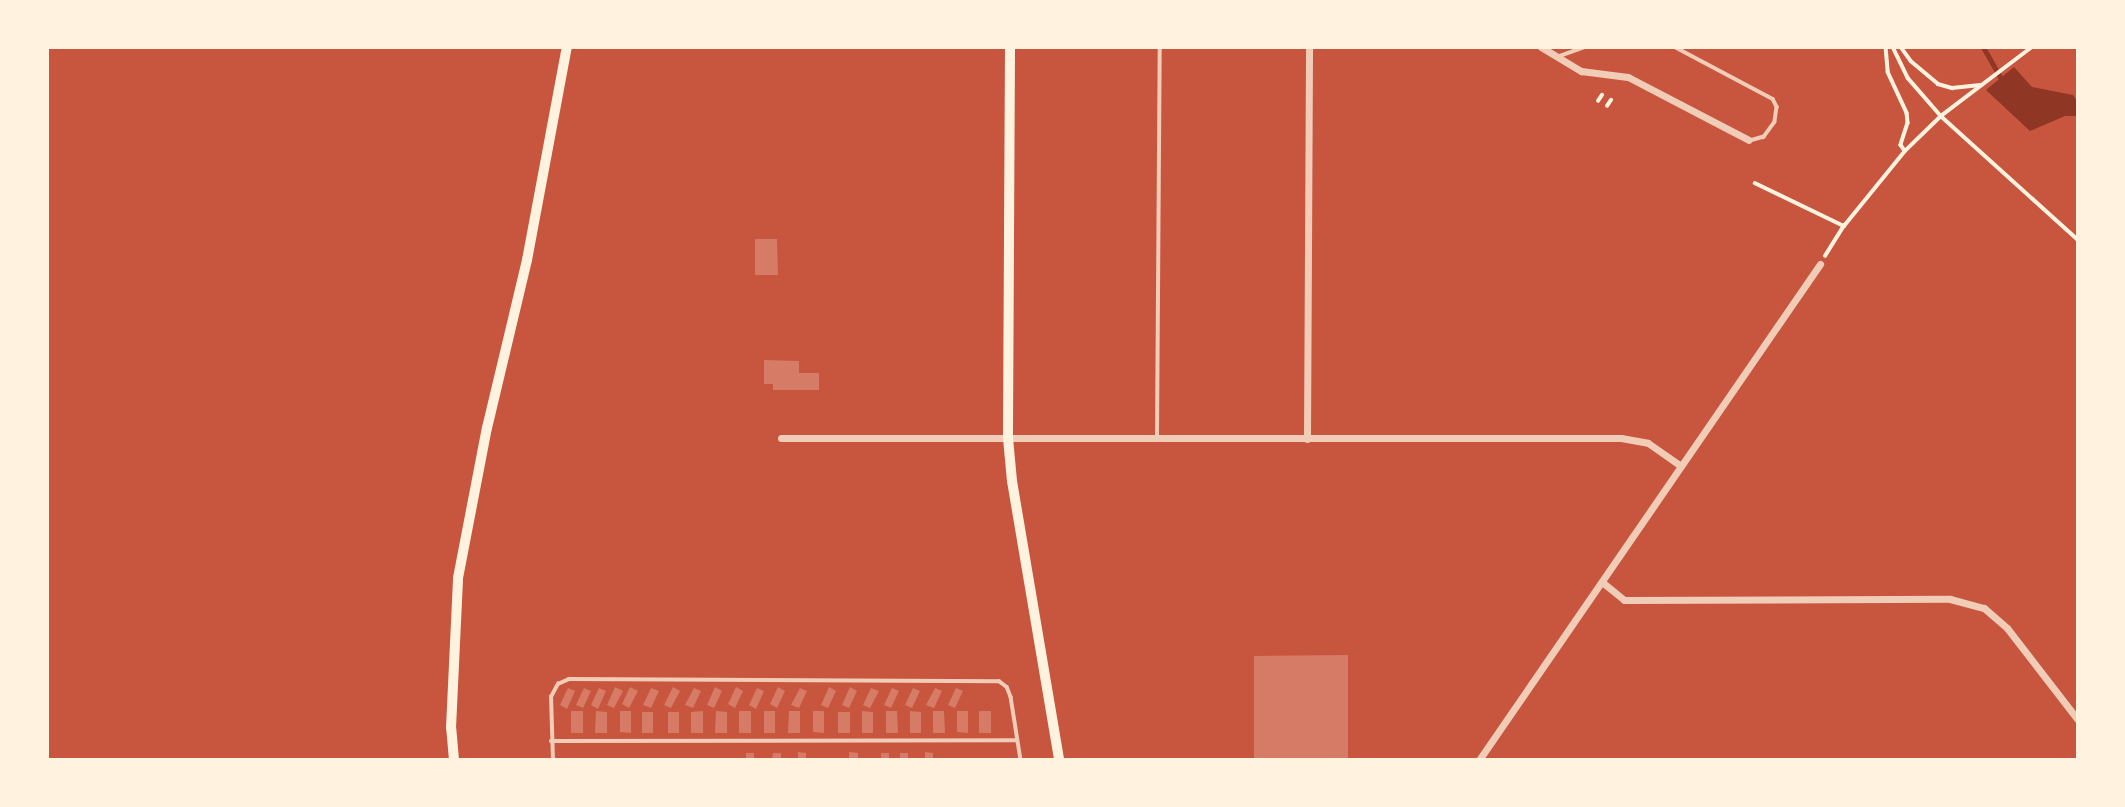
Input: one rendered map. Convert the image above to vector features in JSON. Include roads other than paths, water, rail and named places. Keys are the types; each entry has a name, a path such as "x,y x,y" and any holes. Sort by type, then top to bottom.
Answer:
{"main road":[{"path":"454,760 451,728 458,578 566,47"},
{"path":"1010,47 1008,438 1012,481 1059,760"}],"street":[{"path":"1307,439 1309,47"},
{"path":"1541,47 1589,74 1628,77 1749,141"},
{"path":"1479,760 1820,264"},
{"path":"781,438 1621,438 1648,443 1681,466"},
{"path":"1602,582 1624,600 1950,599 1984,608 2007,628 2078,720"}],"lane":[{"path":"1157,438 1160,47"},
{"path":"1558,57 1585,47"},
{"path":"1675,47 1773,99 1777,107 1774,122 1764,137 1749,141"},
{"path":"553,760 551,697 558,684 569,679 999,681 1007,687 1011,698 1021,760"},
{"path":"551,741 1017,740"}],"waterway":[{"path":"1983,47 2004,84"}]}
